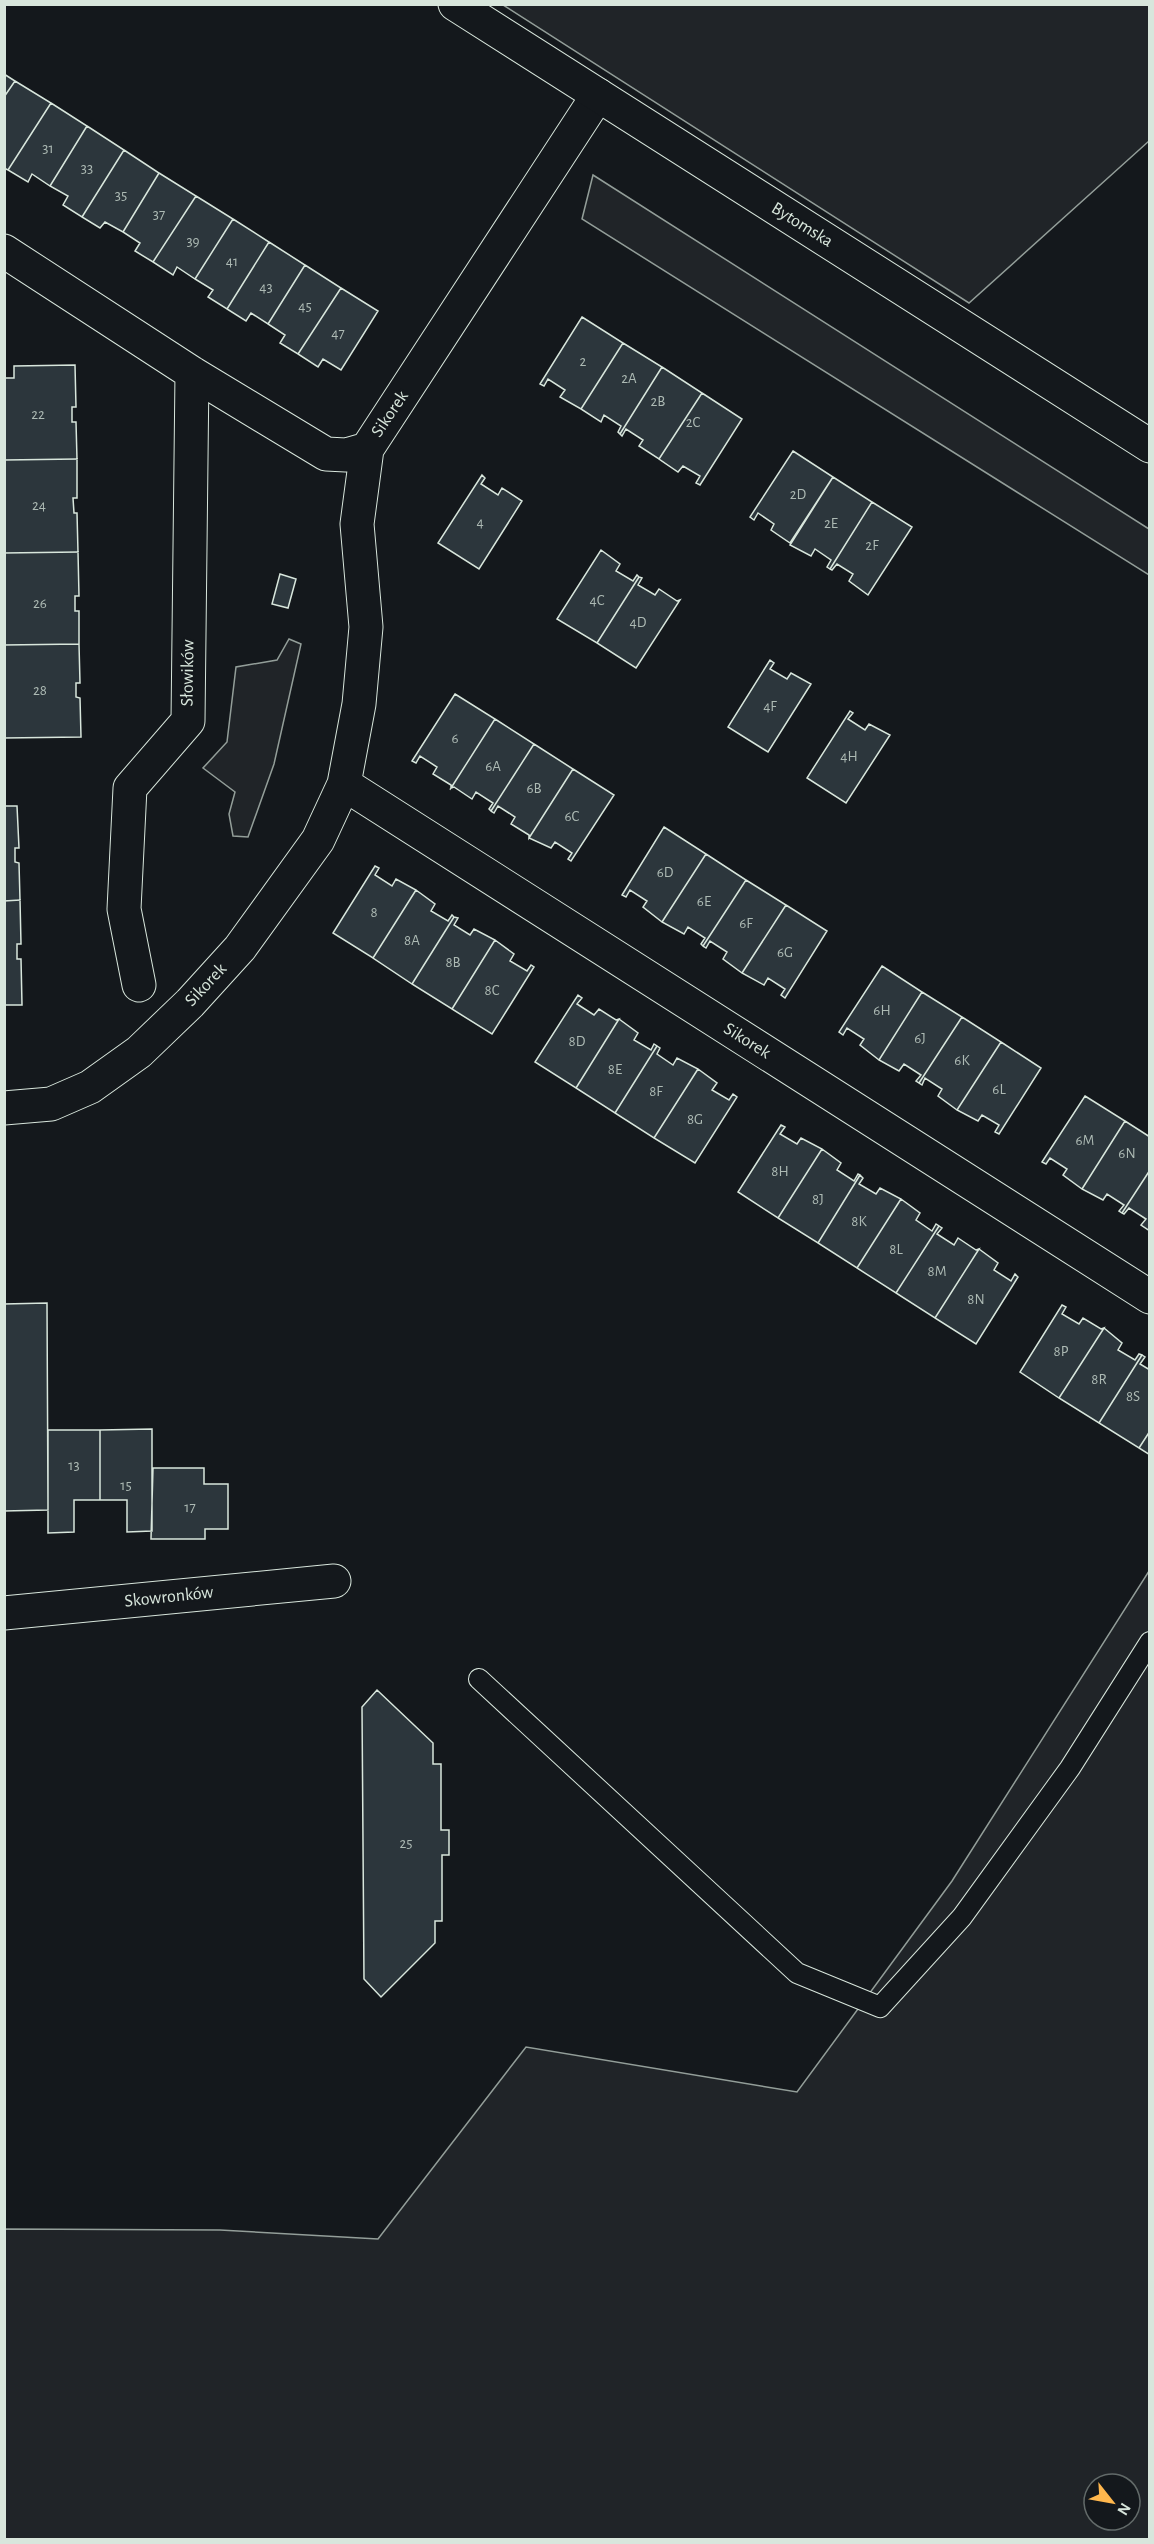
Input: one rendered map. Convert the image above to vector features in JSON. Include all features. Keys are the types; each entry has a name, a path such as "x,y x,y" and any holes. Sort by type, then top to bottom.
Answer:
{"street":[{"name":"Bytomska","path":"455,4 1149,446"},
{"name":"Sikorek","path":"4,1108 51,1104 90,1087 147,1044 190,1003 240,948 318,840 344,784 359,704 366,627 357,525 367,449 598,95"},
{"path":"4,251 192,373 326,454 346,455 367,449"},
{"name":"Słowików","path":"139,985 124,909 130,788 188,721 192,373"},
{"name":"Sikorek","path":"344,784 1149,1297"},
{"name":"Skowronków","path":"4,1613 334,1581"}],"lane":[{"path":"479,1679 796,1973 879,2007 962,1917 1070,1768 1149,1642"}],"shaded area":[{"path":"503,5 1149,5 1149,141 969,303"},
{"path":"593,175 1149,529 1149,575 582,219"},
{"path":"289,639 301,644 274,764 248,837 233,836 229,814 235,792 203,768 227,742 236,667 277,660"},
{"path":"1149,1571 1149,2539 5,2540 5,2229 220,2230 378,2239 526,2047 797,2092 952,1881"}],"building":[{"path":"4,74 15,81 4,97"},
{"path":"15,81 51,103 8,170 4,168 4,97"},
{"path":"51,103 87,126 50,186 32,174 28,182 8,170"},
{"path":"87,126 124,150 82,217 63,205 68,196 50,186"},
{"path":"124,150 159,173 123,232 105,222 100,228 82,217"},
{"path":"159,173 196,196 153,262 135,251 140,243 123,232"},
{"path":"196,196 233,219 195,279 177,267 173,275 153,262"},
{"path":"233,219 269,242 227,309 208,297 213,290 195,279"},
{"path":"269,242 305,265 268,324 251,313 246,321 227,309"},
{"path":"305,265 341,288 298,354 280,343 285,335 268,324"},
{"path":"341,288 378,311 341,370 323,359 318,367 298,354"},
{"path":"582,317 623,343 581,409 560,397 565,390 548,379 544,386 540,384"},
{"path":"623,343 662,367 620,434 618,432 621,426 604,415 601,422 581,409"},
{"path":"75,365 76,407 72,407 72,422 76,422 77,459 4,460 4,378 14,378 14,366"},
{"path":"662,367 702,393 659,459 639,446 643,440 626,429 622,436 620,434"},
{"path":"702,393 742,419 700,485 696,483 700,476 683,466 678,472 659,459"},
{"path":"793,451 833,477 790,543 771,530 774,524 758,513 754,520 750,517"},
{"path":"77,459 77,498 73,498 74,513 77,513 78,552 4,553 4,460"},
{"path":"482,475 485,478 481,484 498,495 502,488 522,501 479,569 438,543"},
{"path":"833,477 872,502 830,569 827,567 831,560 815,549 811,556 790,545"},
{"path":"872,502 912,527 868,595 849,581 853,574 837,564 832,570 830,569"},
{"path":"601,550 620,564 616,571 633,581 637,575 639,577 597,643 557,619"},
{"path":"78,552 79,596 75,596 75,611 79,611 79,644 4,645 4,553"},
{"path":"280,574 296,579 288,608 272,604"},
{"path":"639,577 642,578 638,585 655,595 659,589 677,601 680,600 636,668 597,643"},
{"path":"79,644 80,683 76,683 76,697 80,698 81,737 4,738 4,645"},
{"path":"770,660 774,663 770,669 787,679 791,673 811,684 768,752 728,727"},
{"path":"455,694 495,719 451,788 451,785 433,774 437,767 420,756 416,763 412,761"},
{"path":"850,711 853,713 848,719 865,730 869,724 890,735 846,803 807,778"},
{"path":"495,719 534,744 491,811 489,809 493,803 476,792 472,799 454,787 451,788"},
{"path":"534,744 573,769 529,838 529,835 511,824 515,817 498,806 494,813 491,811"},
{"path":"573,769 614,795 571,861 568,859 572,853 555,842 551,848 529,838"},
{"path":"4,806 17,806 19,848 15,848 15,862 19,863 20,900 4,901"},
{"path":"664,827 706,854 662,922 643,907 647,901 630,890 626,897 622,895"},
{"path":"706,854 746,880 703,946 701,944 705,938 688,927 684,934 662,922"},
{"path":"375,866 379,868 375,875 392,886 396,879 416,890 373,958 333,933"},
{"path":"746,880 786,905 742,973 723,959 727,952 710,941 706,948 703,946"},
{"path":"416,890 435,904 431,911 448,921 452,915 454,917 412,984 373,958"},
{"path":"20,900 21,944 17,944 17,959 21,959 22,1005 4,1005 4,901"},
{"path":"786,905 827,931 785,998 781,995 785,989 768,978 764,985 742,973"},
{"path":"454,917 458,918 454,925 470,935 474,929 495,940 452,1009 412,984"},
{"path":"495,940 514,954 510,961 527,971 531,965 534,967 492,1034 452,1009"},
{"path":"882,966 922,992 879,1060 860,1045 864,1039 847,1028 843,1035 839,1032"},
{"path":"922,992 962,1017 919,1083 916,1081 921,1075 904,1064 899,1071 879,1060"},
{"path":"578,995 582,998 577,1004 594,1015 599,1009 616,1020 619,1019 576,1088 535,1062"},
{"path":"962,1017 1001,1042 957,1110 938,1096 942,1089 925,1078 922,1085 919,1083"},
{"path":"619,1019 638,1033 634,1040 651,1050 654,1044 657,1046 615,1113 576,1088"},
{"path":"1001,1042 1041,1068 999,1134 995,1132 999,1125 982,1115 978,1121 957,1110"},
{"path":"657,1046 660,1048 657,1054 673,1065 677,1058 698,1069 654,1138 615,1113"},
{"path":"698,1069 717,1083 712,1090 729,1100 733,1094 737,1097 695,1163 654,1138"},
{"path":"1085,1096 1125,1121 1082,1189 1063,1175 1067,1169 1050,1158 1046,1164 1042,1162"},
{"path":"1125,1121 1150,1137 1150,1170 1122,1213 1119,1211 1124,1205 1107,1194 1103,1200 1082,1189"},
{"path":"781,1125 785,1127 780,1134 797,1144 801,1138 822,1149 778,1218 738,1192"},
{"path":"822,1149 841,1163 837,1170 854,1181 858,1174 860,1175 818,1243 778,1218"},
{"path":"1150,1170 1150,1231 1141,1225 1146,1219 1129,1208 1124,1214 1122,1213"},
{"path":"860,1175 863,1178 859,1184 876,1194 880,1188 901,1199 857,1268 818,1243"},
{"path":"901,1199 920,1213 916,1220 932,1231 936,1224 939,1226 896,1293 857,1268"},
{"path":"939,1226 942,1228 937,1234 954,1245 958,1238 976,1250 979,1249 935,1318 896,1293"},
{"path":"979,1249 998,1263 994,1270 1011,1281 1015,1274 1018,1277 976,1344 935,1318"},
{"path":"47,1303 48,1510 4,1511 4,1304"},
{"path":"1062,1305 1066,1307 1062,1314 1079,1324 1083,1318 1101,1329 1104,1328 1059,1398 1020,1372"},
{"path":"1104,1328 1122,1343 1118,1350 1135,1360 1139,1354 1142,1355 1099,1423 1059,1398"},
{"path":"1142,1355 1145,1357 1140,1364 1150,1370 1150,1431 1139,1448 1099,1423"},
{"path":"152,1429 152,1531 127,1532 127,1500 100,1500 100,1430"},
{"path":"48,1430 100,1430 100,1500 74,1500 74,1532 48,1533"},
{"path":"1150,1431 1150,1455 1139,1448"},
{"path":"153,1468 204,1468 204,1484 228,1484 228,1529 205,1529 205,1539 151,1539"},
{"path":"377,1690 433,1743 433,1764 441,1764 441,1830 449,1830 449,1855 442,1855 442,1921 435,1921 435,1943 381,1997 364,1979 362,1707"}]}
